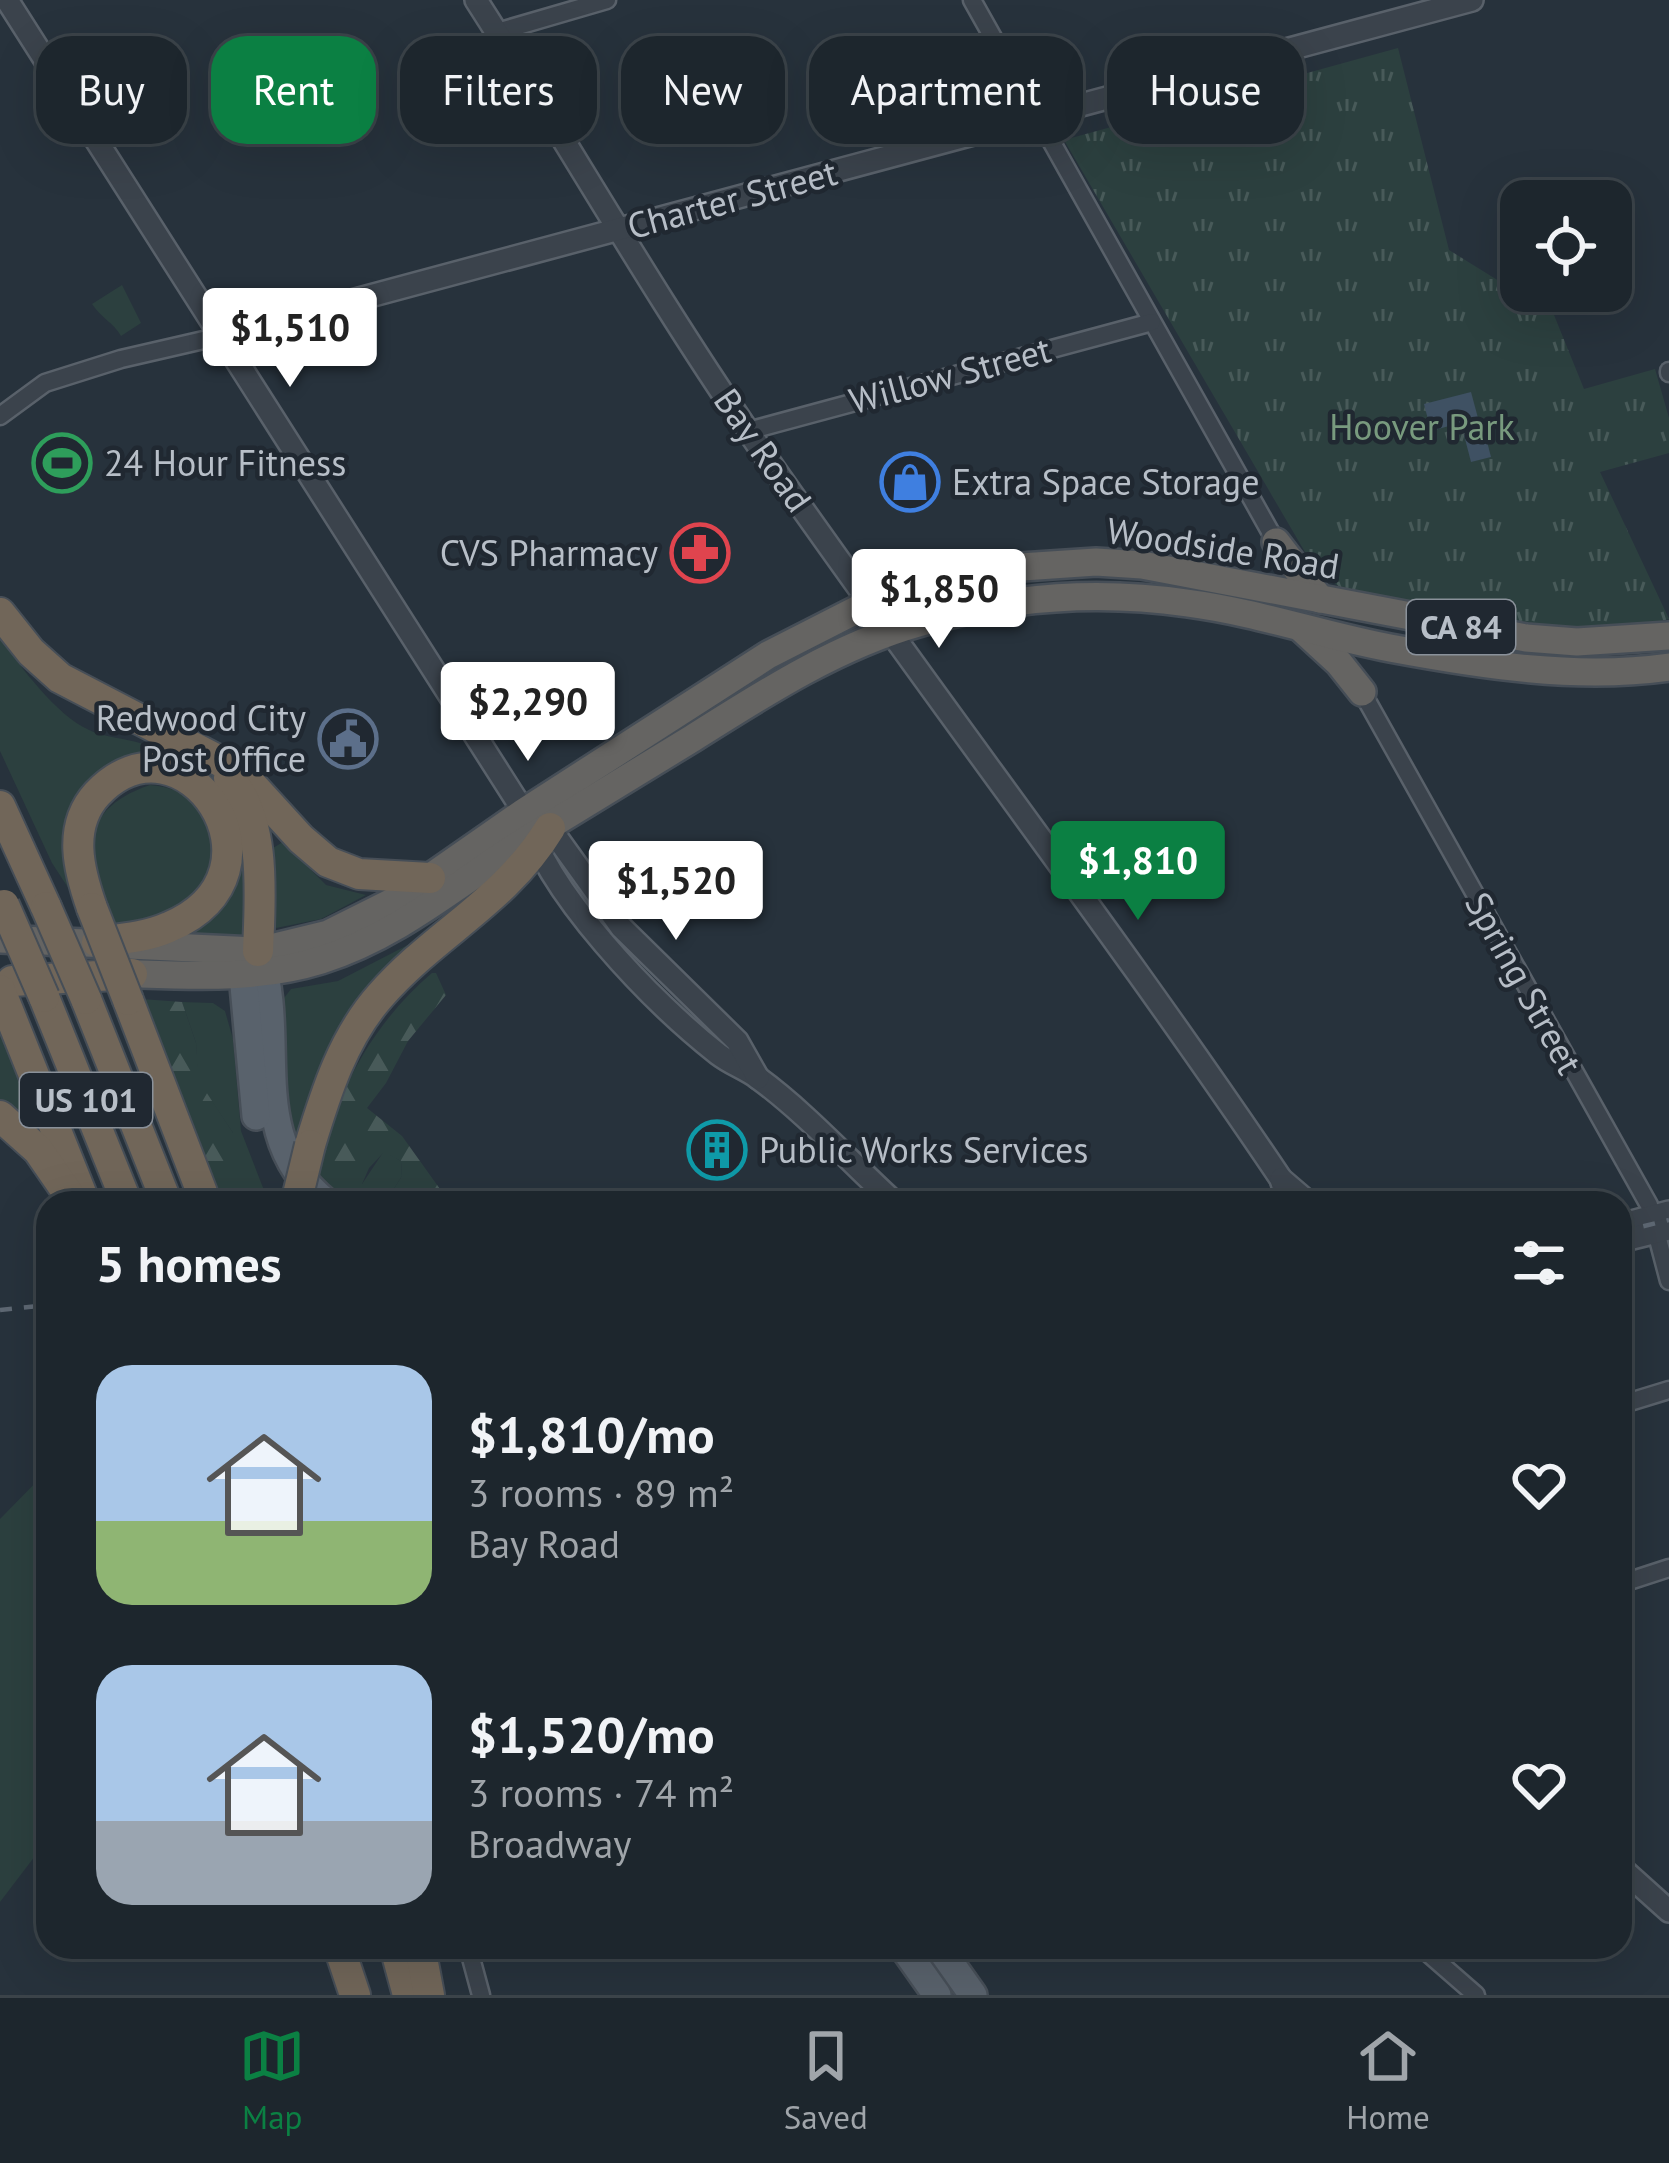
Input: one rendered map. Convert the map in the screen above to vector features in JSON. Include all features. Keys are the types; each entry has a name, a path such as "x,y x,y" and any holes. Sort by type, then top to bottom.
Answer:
{"highway":[{"path":"1255,586 1272,568 1276,542"},
{"path":"1276,542 1320,599"},
{"name":"Woodside Road","path":"130,987 256,966 316,962 383,934 441,901 768,655 870,603 943,580 1007,568 1096,562 1142,565 1526,638 1577,643 1669,636"},
{"name":"Woodside Road","path":"0,939 97,942 256,966 387,905 430,878 536,831 775,688 890,632 974,608 1084,597 1192,603 1389,648 1547,671 1669,667"},
{"path":"0,613 31,652 60,678 239,771 328,862 359,874 430,878"},
{"path":"1298,626 1339,663 1362,692"},
{"path":"1362,692 1365,669 1389,648"},
{"path":"209,755 237,787 251,824 260,888 256,966"},
{"path":"97,942 138,937 170,927 194,913 214,891 226,866 229,838 221,812 202,788 173,772 141,770 113,781 93,800 81,824 77,855 92,908 130,987 202,1191"},
{"name":"US 101","path":"0,806 86,999 162,1191"},
{"path":"300,1191 340,1058 370,1007 403,972 515,878 536,831"},
{"name":"US 101","path":"2,901 122,1191"},
{"path":"80,1191 1,984 130,987"},
{"path":"0,1116 38,1150 65,1191"},
{"path":"343,1959 355,1995"},
{"path":"360,1959 370,1995"},
{"path":"398,1959 408,1995"},
{"path":"423,1959 430,1995"}],"main road":[{"path":"256,966 261,1141 288,1191"},
{"path":"256,966 279,1135 292,1167 315,1191"},
{"path":"912,1959 937,1995"},
{"path":"948,1959 973,1995"}],"street":[{"path":"8,0 536,831 582,914 626,966 722,1057 759,1078 882,1191"},
{"name":"Bay Road","path":"476,0 748,431 1103,922 1282,1179 1296,1191"},
{"path":"497,32 607,0"},
{"path":"972,0 992,36"},
{"name":"Charter Street","path":"1083,104 1472,0"},
{"name":"Charter Street","path":"0,416 45,383 121,358 221,336 934,144"},
{"path":"1053,144 1276,542"},
{"name":"Willow Street","path":"748,431 1152,322"},
{"name":"Spring Street","path":"1362,692 1661,1222 1669,1281"},
{"name":"Bay Road","path":"1282,1179 1285,1191"},
{"path":"1632,1235 1661,1222"},
{"path":"1632,1401 1669,1390"},
{"path":"1632,1580 1669,1568"},
{"path":"1632,1878 1669,1911"},
{"path":"474,1959 481,1995"},
{"path":"1434,1959 1475,1995"}],"green space":[{"name":"Hoover Park","path":"1398,48 1449,250 1500,282 1500,312 1554,315 1584,389 1655,369 1669,418 1669,453 1600,472 1669,619 1588,629 1505,623 1342,588 1312,564 1066,144 1083,144 1083,135 1107,128 1107,144 1304,144 1304,74"},
{"path":"122,285 141,323 121,336 92,304"},
{"path":"0,638 40,689 77,723 95,733 182,757 221,782 242,821 247,845 246,938 185,939 233,885 236,838 233,814 169,765 99,783 80,906 52,863 0,751"},
{"path":"150,785 179,792 196,804 221,849 183,914 117,930 92,864 96,826 124,796"},
{"path":"283,842 326,885 366,895 321,919 276,928 268,851"},
{"path":"427,935 298,1160 287,1121 281,1002 291,989 338,981"},
{"path":"436,973 446,995 408,1041 367,1108 402,1136 441,1191 393,1191 402,1176 401,1161 384,1152 362,1184 332,1191 322,1180 343,1094 372,1040 410,993"},
{"path":"141,999 182,1002 196,1043 199,1081 233,1133 234,1173 208,1175"},
{"path":"182,1002 213,1003 225,1011 233,1039 241,1131 264,1191 214,1191 208,1175 233,1133 198,1081 196,1043"},
{"path":"0,1021 38,1108 18,1119 0,1107"},
{"path":"324,1146 362,1184 384,1151 401,1161 402,1176 393,1191 327,1191 314,1182"},
{"path":"36,1482 36,1855 0,1902 0,1519"}],"water":[{"path":"1471,392 1478,418 1431,431 1424,404"},
{"path":"1484,430 1491,457 1471,462 1464,435"}],"railway":[{"path":"1632,1229 1669,1220"},
{"path":"0,1310 36,1306"}],"place":[{"name":"24 Hour Fitness","path":"62,463"},
{"name":"Extra Space Storage","path":"910,482"},
{"name":"CVS Pharmacy","path":"700,553"},
{"name":"Redwood City Post Office","path":"348,739"},
{"name":"Public Works Services","path":"717,1150"}]}
